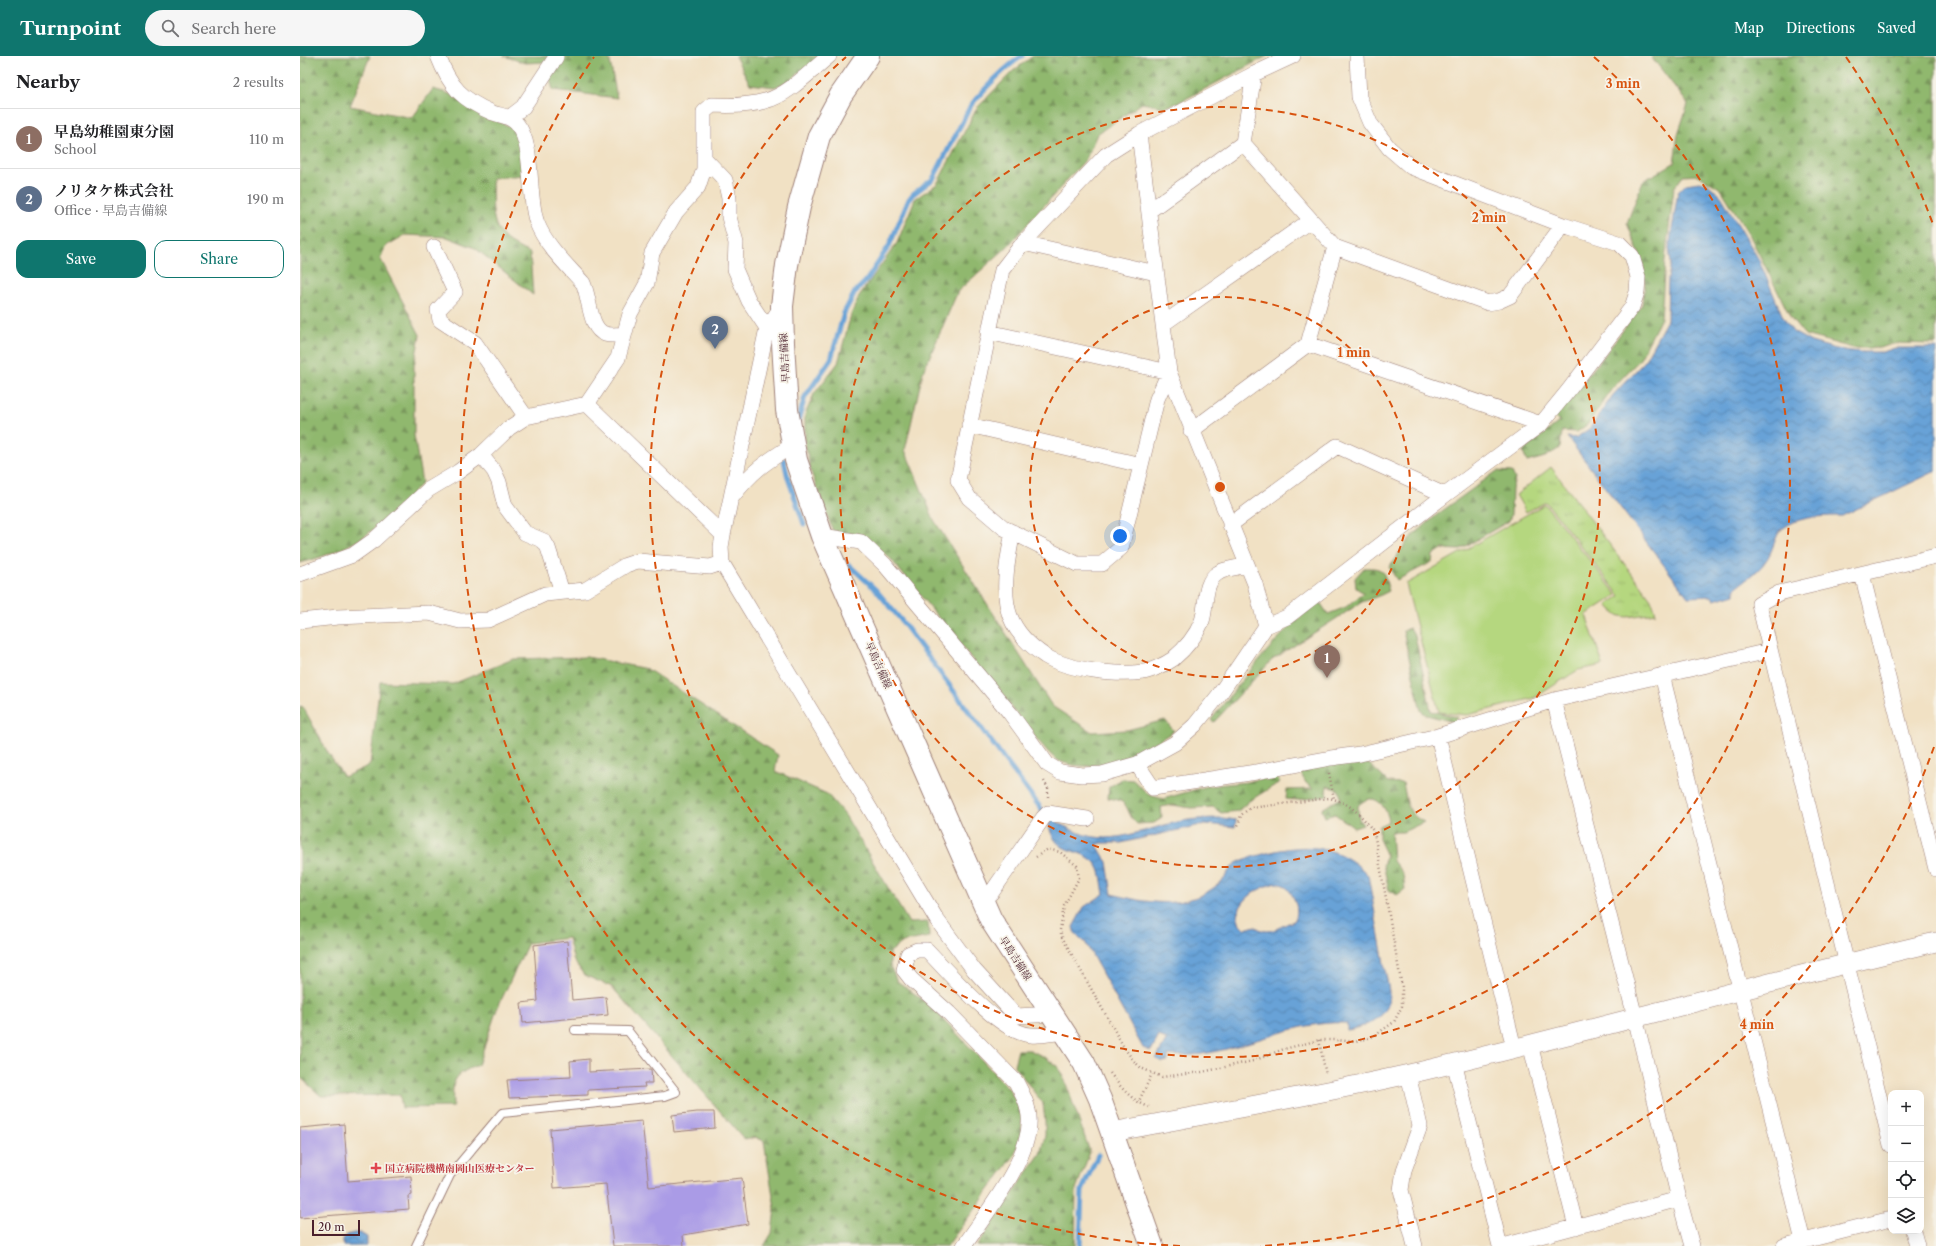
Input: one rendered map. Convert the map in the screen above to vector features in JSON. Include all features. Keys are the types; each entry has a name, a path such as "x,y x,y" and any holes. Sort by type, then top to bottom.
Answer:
{"main road":[{"name":"早島吉備線","path":"868,56 841,95 819,136 799,207 787,265 782,306 784,376 796,460 822,536 991,920 1084,1063 1113,1132 1152,1246"}],"street":[{"path":"438,56 446,77 460,94 476,105 510,117 518,125 525,141 536,221 544,238 583,283 587,291 592,318 597,328 605,334 624,335"},
{"path":"300,574 353,555 374,540 428,490 458,472 481,455 509,428 526,417 587,404 618,358 630,314 647,283 652,253 676,212 698,187 704,169 704,112 712,105 737,106 767,101 787,90 829,56"},
{"path":"1169,372 1157,399 1121,548 1102,564 1077,564 1004,528 969,498 958,480 1002,270 1023,244 1106,155 1139,134 1254,74 1293,56"},
{"path":"822,536 861,542 885,565 1010,713 1047,764 1060,772 1082,775 1102,774 1137,764 1175,743 1195,725 1219,695 1266,626 1288,617 1445,495 1541,424 1632,307 1637,292 1638,277 1632,256 1619,243 1563,225 1411,167 1389,148 1370,123 1359,97 1357,56"},
{"path":"510,117 523,107 556,57"},
{"path":"1149,211 1243,143 1254,74"},
{"path":"1139,134 1169,372 1191,431 1255,584 1266,626"},
{"path":"1243,143 1335,247 1488,302 1494,302 1510,296 1563,225"},
{"path":"704,158 725,180 729,198 729,217 736,243 735,268 749,301 767,328"},
{"path":"1163,324 1312,220"},
{"path":"1023,244 1156,273"},
{"path":"434,247 454,292 438,310 440,320 475,342 526,417"},
{"path":"1191,431 1308,344 1335,247"},
{"path":"782,306 767,328 723,535 721,547 722,563 937,920 974,970 1016,1016 1059,1023"},
{"path":"988,332 1169,372"},
{"path":"1308,344 1541,424"},
{"path":"587,404 723,535"},
{"path":"969,425 1141,464"},
{"path":"731,498 747,478 764,463 793,445"},
{"path":"1230,525 1337,446 1445,495"},
{"path":"481,455 494,471 499,482 505,506 525,533 544,541 548,548 562,592"},
{"path":"1013,532 1006,564 1007,596 1010,615 1022,637 1046,656 1069,665 1113,674 1144,672 1172,660 1191,641 1202,620 1210,580 1218,573 1247,565"},
{"path":"1888,1133 1769,651 1759,604 1779,593 1936,556"},
{"path":"300,620 429,613 460,620 488,620 545,594 585,590 626,565 638,562 710,567 722,563"},
{"path":"1862,574 1936,870"},
{"path":"1137,764 1153,788 1256,772 1326,758 1360,754 1438,736 1554,700 1769,651"},
{"path":"1662,675 1803,1241"},
{"path":"1554,700 1692,1246"},
{"path":"1438,736 1522,1046 1576,1226"},
{"path":"982,900 992,892 1046,815 1087,819"},
{"path":"1113,1132 1408,1074 1635,1018 1847,963 1936,942"},
{"path":"964,1246 1018,1163 1026,1143 1029,1127 1029,1111 1023,1094 1016,1082 960,1024 911,979 904,970 908,954 917,950 927,950 971,996 1008,1027 1030,1036 1059,1023"},
{"path":"1454,1062 1501,1246 1679,1199"},
{"path":"1408,1074 1420,1126 1404,1170 1400,1190 1415,1246"},
{"path":"1784,1246 1888,1220"},
{"path":"1914,1234 1917,1246"}],"lane":[{"path":"416,1246 450,1175 502,1113 665,1096 676,1092 628,1031 575,1030"}],"path":[{"path":"1042,758 1036,766 1048,788 1046,815"},
{"path":"1326,758 1334,799"},
{"path":"1034,860 1039,854 1048,849 1060,852 1077,866 1080,878 1064,906 1060,930 1062,937 1125,1049 1141,1068 1152,1074 1162,1077 1202,1072 1253,1061 1284,1049 1319,1040 1356,1042 1374,1036 1394,1022 1402,1006 1402,987 1374,832 1361,815 1342,801 1334,799 1250,808 1241,815 1238,826"},
{"path":"1319,1040 1325,1073"},
{"path":"1106,1067 1128,1096 1138,1103 1151,1107"},
{"path":"1138,1103 1152,1074"}],"green space":[{"path":"300,56 370,56 350,106 412,118 433,89 450,94 475,111 511,127 520,142 524,175 492,178 493,214 500,232 506,240 530,253 533,295 475,248 447,237 405,235 386,246 380,258 420,335 414,366 414,435 422,483 373,530 355,542 335,552 300,563"},
{"path":"504,56 609,56 617,98 553,90 546,62 525,63"},
{"path":"735,56 820,56 789,81 775,87 750,84"},
{"path":"1033,56 1267,56 1178,103 1165,107 1142,103 1097,134 1086,159 1006,248 958,291 923,372 905,450 934,520 1052,706 1092,732 1127,730 1165,720 1174,731 1134,754 1104,764 1089,766 1074,765 1059,761 1050,753 1035,737 890,558 862,535 833,531 811,472 805,443 805,415 814,394 838,363 851,315 859,296 897,243 915,199 937,184 977,108 1013,71"},
{"path":"1651,56 1936,56 1936,344 1895,343 1880,348 1853,348 1805,335 1791,318 1750,236 1721,189 1698,175 1683,176 1674,188 1665,260 1661,318 1640,359 1611,390 1588,424 1577,432 1562,431 1560,448 1545,457 1527,462 1523,451 1560,421 1553,417 1600,361 1642,305 1645,285 1643,264 1627,223 1643,181 1674,163 1678,134 1688,104"},
{"path":"1551,467 1651,599 1656,613 1627,617 1616,615 1607,605 1620,596 1546,502 1526,512 1516,495"},
{"path":"1497,471 1512,472 1515,479 1512,489 1511,514 1509,521 1459,550 1442,549 1433,555 1432,562 1397,580 1389,567 1409,539 1438,514"},
{"path":"1545,504 1617,595 1586,615 1603,665 1578,670 1534,698 1467,715 1439,712 1406,584"},
{"path":"1364,568 1376,568 1380,570 1384,575 1389,591 1362,602 1272,660 1214,722 1211,720 1274,643 1303,614 1319,601 1328,614 1346,607 1364,593 1356,588 1355,578"},
{"path":"1410,628 1415,636 1431,711 1457,717 1454,722 1427,715 1421,711 1403,631"},
{"path":"587,657 647,669 778,755 775,771 827,794 845,815 909,923 928,922 929,937 903,942 890,952 890,966 897,981 930,1005 1009,1089 1018,1105 1022,1118 1021,1135 1014,1156 947,1246 764,1246 772,1233 775,1208 764,1141 755,1137 745,1140 612,987 584,975 574,961 568,938 528,943 497,1009 478,1065 463,1072 455,1080 453,1107 402,1108 400,1095 321,1096 300,1077 300,706 303,707 328,753 344,777 370,765 380,682 453,684 513,659"},
{"path":"1358,759 1369,764 1388,782 1403,783 1410,811 1418,819 1424,822 1403,832 1391,832 1393,861 1403,874 1405,889 1397,895 1389,890 1383,864 1387,856 1379,839 1379,826 1389,821 1385,809 1378,801 1368,799 1363,801 1358,806 1359,819 1363,825 1354,828 1335,814 1325,817 1322,809 1341,798 1339,790 1327,786 1326,792 1328,796 1297,800 1286,799 1287,790 1313,789 1306,783 1301,774 1309,766"},
{"path":"1275,775 1280,782 1249,801 1238,811 1221,813 1213,807 1191,808 1173,805 1161,807 1162,818 1154,823 1137,824 1124,804 1116,799 1108,798 1109,787 1122,779 1133,780 1149,795 1163,799 1208,786 1247,782"},
{"path":"1018,1050 1030,1050 1046,1058 1058,1067 1065,1081 1090,1152 1076,1189 1075,1246 977,1246 1040,1154 1045,1136 1043,1104 1014,1065"}],"water":[{"path":"1699,182 1709,185 1721,196 1759,260 1783,317 1793,332 1811,342 1836,349 1860,352 1883,352 1895,348 1936,348 1936,471 1842,516 1803,519 1788,525 1780,532 1764,564 1735,588 1735,594 1714,600 1712,596 1688,597 1567,437 1576,438 1590,428 1613,395 1644,362 1667,320 1668,278 1671,263 1669,248 1678,192 1686,184"},
{"path":"1222,818 1236,820 1235,827 1205,824 1121,843 1102,843 1097,845 1107,862 1112,894 1144,901 1178,902 1199,896 1217,885 1238,862 1267,853 1308,847 1334,852 1345,857 1368,875 1389,991 1386,1010 1377,1019 1365,1025 1347,1030 1347,1023 1324,1023 1302,1027 1213,1052 1191,1055 1168,1055 1168,1061 1163,1062 1156,1059 1167,1039 1159,1036 1151,1051 1143,1048 1085,942 1075,934 1073,927 1084,907 1104,894 1100,870 1090,858 1062,847 1056,842 1051,834 1048,822 1053,819 1070,829 1085,835 1112,838 1179,822 1198,819","holes":["1276,883 1285,886 1294,898 1297,908 1294,921 1270,931 1265,931 1255,926 1245,929 1240,924 1237,914 1244,902 1258,890"]},
{"path":"360,1233 367,1237 367,1246 343,1246 343,1239 347,1235"}],"building":[{"path":"567,941 572,1000 606,997 608,1015 523,1023 521,1003 538,1001 534,945"},
{"path":"589,1059 589,1072 651,1069 652,1083 644,1083 645,1087 588,1090 588,1095 509,1098 507,1080 571,1077 570,1061"},
{"path":"697,1112 714,1112 715,1128 674,1132 672,1115"},
{"path":"642,1121 649,1187 742,1178 748,1224 683,1235 684,1246 613,1246 606,1184 554,1188 550,1129"},
{"path":"344,1124 348,1181 411,1176 412,1195 408,1196 409,1209 300,1218 300,1128"}],"waterway":[{"path":"798,421 805,397 831,359 844,313 855,292 866,281 889,246 909,199 913,194 933,179 971,105 995,79 1022,56"},
{"path":"784,460 788,478 804,524"},
{"path":"849,565 876,590 901,620 1045,814"},
{"path":"1080,1246 1082,1190 1098,1155"}],"place":[{"name":"ノリタケ株式会社","path":"715,349"},
{"name":"早島幼稚園東分園","path":"1327,678"},
{"name":"国立病院機構南岡山医療センター","path":"376,1168"}]}
